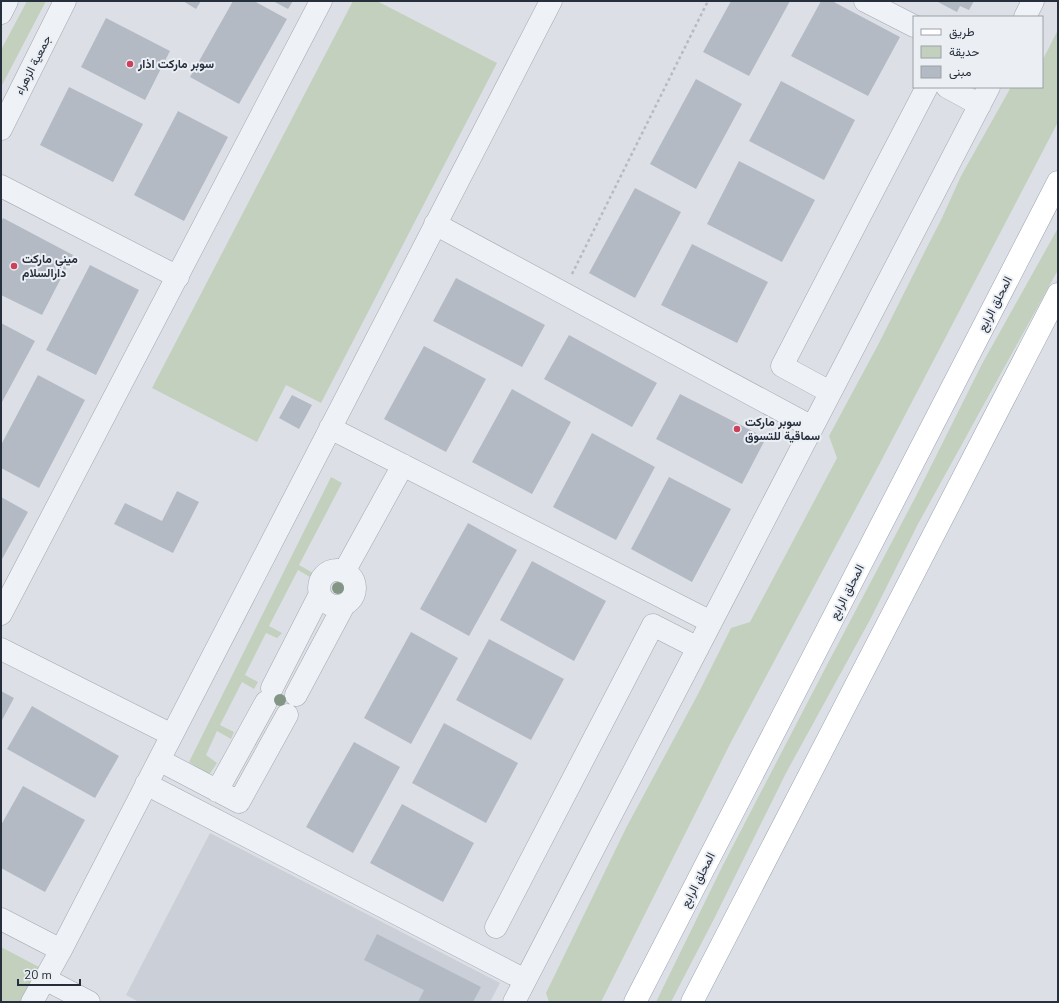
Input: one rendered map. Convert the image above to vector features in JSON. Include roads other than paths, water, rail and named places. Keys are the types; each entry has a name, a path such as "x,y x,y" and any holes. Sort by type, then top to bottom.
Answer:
{"main road":[{"name":"المحلق الرابع","path":"635,1002 1058,182"},
{"path":"692,1002 1058,294"}],"street":[{"name":"جمعية الزهراء","path":"2,123 65,1"},
{"path":"1,614 321,1"},
{"path":"32,1002 61,950 550,1"},
{"path":"865,1 913,25"},
{"path":"1026,16 1033,1"},
{"path":"830,392 782,366 927,88"},
{"path":"514,1002 984,96 951,88"},
{"path":"1,186 178,277"},
{"path":"435,224 812,427"},
{"path":"330,428 711,622"},
{"path":"344,572 403,465"},
{"path":"217,790 269,695 320,594 320,582 323,577 332,571 338,570 349,574 355,585 353,597 344,605 332,605 323,599 320,594"},
{"path":"296,695 344,605"},
{"path":"496,927 653,625 698,648"},
{"path":"1,649 172,735"},
{"path":"159,760 239,802 287,715 293,711 296,706 296,695 292,689 287,686 277,686 269,695 271,711 275,714 287,715"},
{"path":"146,784 525,980"},
{"path":"1,919 61,950"},
{"path":"45,980 89,1002"}],"place":[{"name":"سوبر ماركت اذار","path":"130,64"},
{"name":"ميني ماركت دارالسلام","path":"14,266"},
{"name":"سوبر ماركت سماقية للتسوق","path":"737,429"}]}
